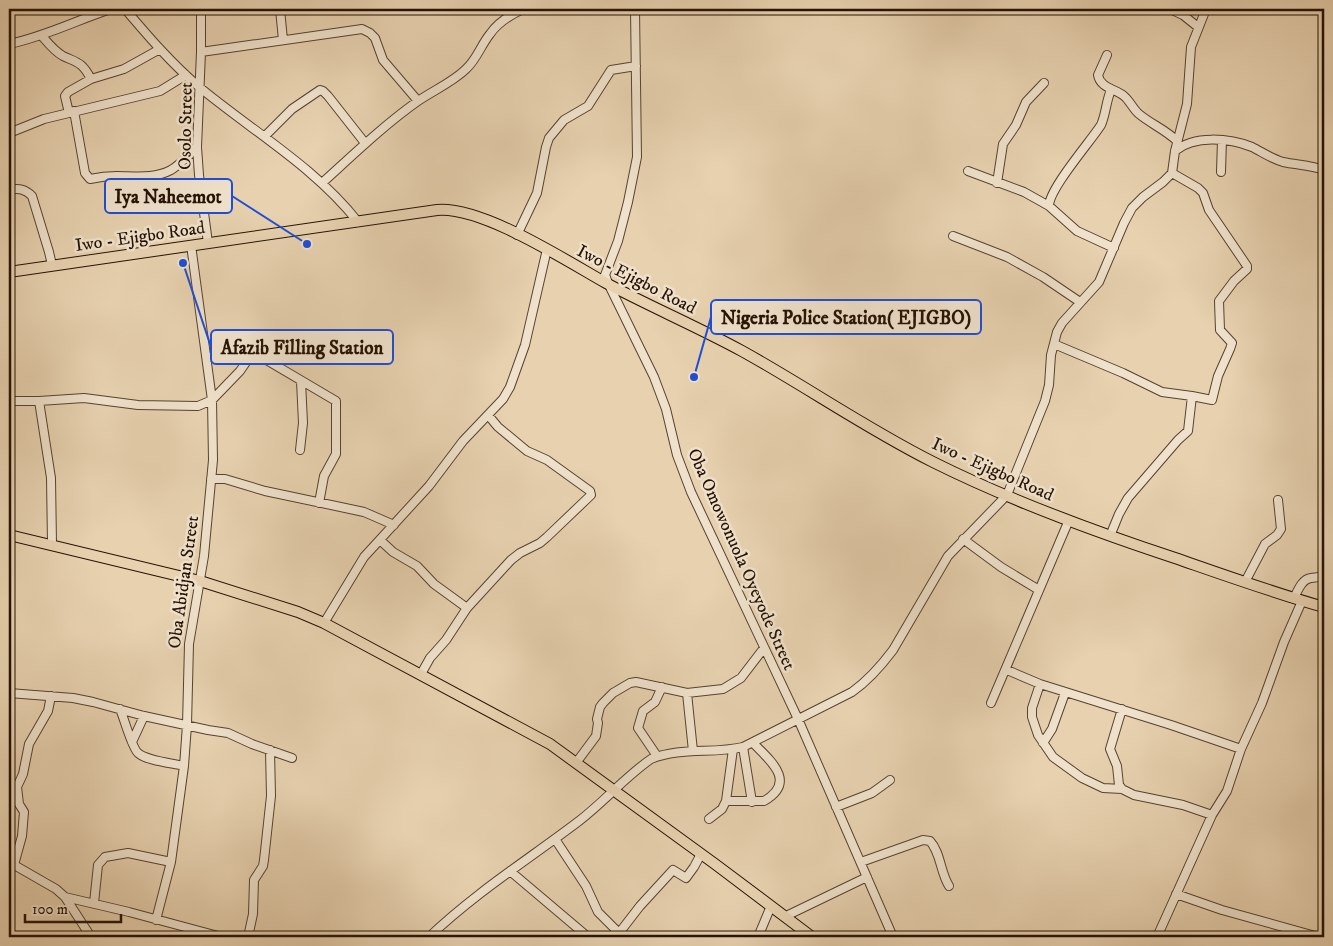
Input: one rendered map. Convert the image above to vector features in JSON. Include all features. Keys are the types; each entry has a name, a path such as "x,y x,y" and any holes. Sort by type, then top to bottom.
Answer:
{"main road":[{"name":"Iwo - Ejigbo Road","path":"9,272 445,209 474,216 547,249 608,283 734,347 835,407 934,462 1007,495 1110,536 1324,607"},
{"path":"9,535 200,581 298,612 324,623 534,734 786,916 812,937"}],"street":[{"path":"9,44 42,36 68,24 112,9"},
{"path":"125,9 186,76 265,136 322,183 344,203 358,222"},
{"name":"Osolo Street","path":"201,9 197,147 208,243"},
{"path":"280,9 283,40"},
{"path":"322,183 365,143 418,101 460,75 476,57 490,33 510,15 523,9"},
{"path":"608,283 605,275 618,241 637,157 636,9"},
{"path":"1170,9 1198,27"},
{"path":"429,937 510,870 593,810 645,763 657,756 744,747 852,692 872,676 893,650 943,563 963,539 1007,495 1045,402 1054,344 1062,323 1100,282 1132,208 1172,172 1174,151 1186,110 1191,47 1206,9"},
{"path":"201,52 362,29 375,38 383,60 418,101"},
{"path":"42,36 63,56 80,63 86,68 91,79"},
{"path":"160,49 124,69 91,79 68,92 66,96 72,112 85,173 90,179 157,174 170,170 197,147"},
{"path":"1108,55 1098,78 1111,90 1124,96 1138,114 1171,135 1177,141"},
{"path":"517,235 537,193 549,138 564,120 588,106 611,70 636,66"},
{"path":"9,133 44,118 160,91 186,76"},
{"path":"997,183 1003,144 1013,130 1026,102 1044,83"},
{"path":"265,136 292,109 320,90 324,91 365,143"},
{"path":"1048,206 1056,185 1101,125 1104,119 1106,99 1111,90"},
{"path":"1174,151 1188,143 1222,140 1248,146 1281,162 1324,170"},
{"path":"1222,140 1222,172"},
{"path":"968,171 1024,192 1048,206 1077,231 1114,248"},
{"path":"1054,344 1123,373 1162,392 1212,400 1218,376 1232,343 1220,330 1219,301 1234,281 1247,269 1247,266 1209,210 1203,194 1198,188 1172,172"},
{"path":"9,190 17,188 26,190 32,196 52,265"},
{"path":"953,236 1008,257 1043,277 1080,302"},
{"name":"Oba Abidjan Street","path":"156,920 171,862 184,766 188,725 187,661 200,581 213,460 212,400 191,245"},
{"path":"324,623 364,557 429,486 463,441 503,399 525,345 547,249"},
{"name":"Oba Omowonuola Oyeyode Street","path":"608,283 654,377 666,409 677,455 691,492 798,719 893,937"},
{"path":"207,358 242,351 253,352 334,399 337,403 336,454 324,476 319,503"},
{"path":"9,401 84,398 138,405 198,406 212,400 240,371 253,352"},
{"path":"300,450 303,423 301,381"},
{"path":"1110,536 1128,498 1188,431 1192,396"},
{"path":"39,401 51,478 52,544"},
{"path":"421,674 430,658 446,640 467,608 511,560 540,543 591,495 590,491 547,460 527,451 498,427 488,415"},
{"path":"211,479 225,479 265,491 364,512 394,525"},
{"path":"1245,582 1265,544 1280,532 1282,524 1278,500"},
{"path":"991,703 1007,670 1069,520"},
{"path":"963,539 1000,567 1039,590"},
{"path":"380,540 394,552 418,566 434,584 467,608"},
{"path":"1157,937 1212,816 1227,791 1241,749 1262,703 1306,580 1324,575"},
{"path":"576,763 596,736 600,708 613,693 630,683 636,682 687,693 723,689 738,681 764,648"},
{"path":"1007,670 1040,684 1241,749"},
{"path":"1040,684 1032,708 1032,717 1038,735 1053,757 1082,778 1103,788 1122,789 1134,795 1183,805 1212,816"},
{"path":"657,756 638,728 643,711 655,702 662,687"},
{"path":"1043,743 1052,729 1065,692"},
{"path":"687,693 694,751"},
{"path":"9,694 73,698 144,716 228,733 292,758"},
{"path":"51,696 48,710 29,744 23,774 17,788 19,804 24,812 22,836 11,863 56,889 66,897 92,937"},
{"path":"120,709 138,754 184,766"},
{"path":"1122,709 1110,748 1117,766 1119,785 1122,789"},
{"path":"132,742 144,716"},
{"path":"726,801 764,801 778,789 781,783 778,770 753,743"},
{"path":"744,747 752,802"},
{"path":"709,819 722,809 726,801 733,749"},
{"path":"248,937 253,914 254,880 263,866 264,860 271,796 270,750"},
{"path":"836,807 872,792 890,780"},
{"path":"554,839 586,886 598,912 618,935 640,906 673,870 686,878 701,854"},
{"path":"861,862 923,840 930,841 934,846 943,876 949,886"},
{"path":"94,903 98,865 105,857 128,853 171,862"},
{"path":"510,870 588,937"},
{"path":"786,916 867,877"},
{"path":"1176,894 1222,910 1319,937"},
{"path":"66,897 222,937"},
{"path":"76,913 83,901"},
{"path":"758,937 771,906"}],"place":[{"name":"Iya Naheemot","path":"307,244"},
{"name":"Afazib Filling Station","path":"183,263"},
{"name":"Nigeria Police Station( EJIGBO)","path":"694,377"}]}
